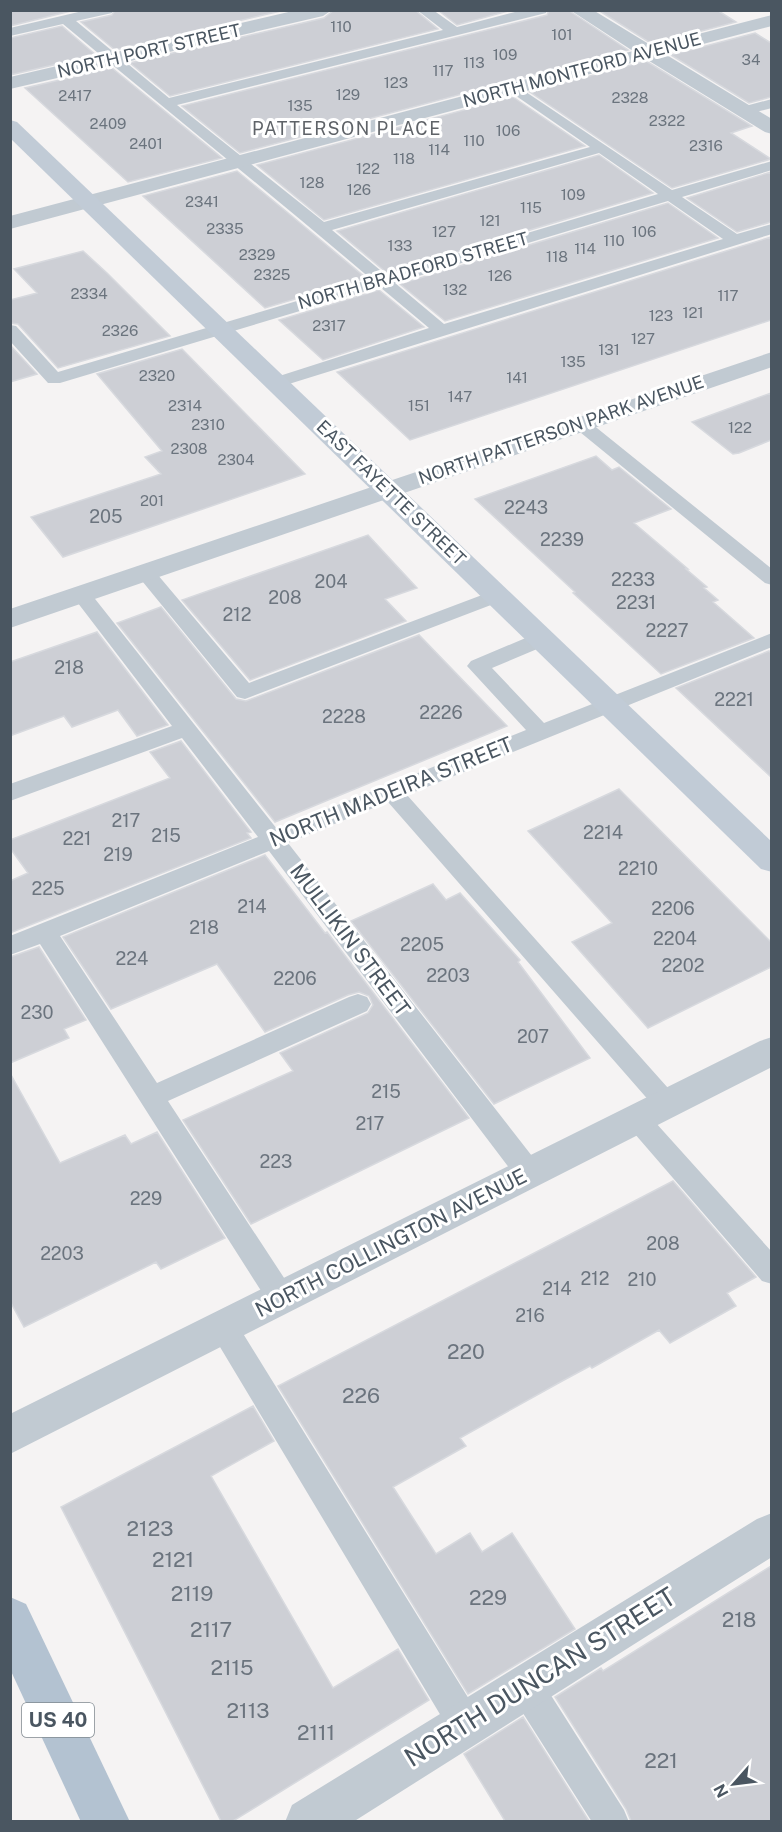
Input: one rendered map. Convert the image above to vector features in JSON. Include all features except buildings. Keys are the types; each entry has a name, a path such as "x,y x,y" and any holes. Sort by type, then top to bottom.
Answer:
{"main road":[{"name":"EAST FAYETTE STREET","path":"10,126 771,861"},
{"name":"US 40","path":"10,1619 106,1821"}],"street":[{"name":"NORTH PORT STREET","path":"10,83 323,10"},
{"path":"579,10 771,128"},
{"name":"NORTH MONTFORD AVENUE","path":"10,223 771,20"},
{"name":"NORTH PATTERSON PARK AVENUE","path":"10,619 771,359"},
{"name":"NORTH COLLINGTON AVENUE","path":"10,1436 771,1052"},
{"name":"NORTH DUNCAN STREET","path":"309,1821 771,1533"}],"lane":[{"path":"10,32 107,10"},
{"path":"423,10 455,32"},
{"path":"166,103 541,10"},
{"path":"67,20 321,228 441,330"},
{"path":"514,88 735,240"},
{"path":"743,111 771,103"},
{"path":"321,228 602,148"},
{"name":"NORTH BRADFORD STREET","path":"10,330 54,379 771,165"},
{"path":"276,383 771,229"},
{"path":"581,424 771,579"},
{"path":"145,572 245,692 497,596"},
{"name":"MULLIKIN STREET","path":"81,594 529,1173"},
{"path":"539,731 477,666 542,639"},
{"name":"NORTH MADEIRA STREET","path":"10,946 771,639"},
{"path":"10,793 186,729"},
{"path":"392,792 652,1112 771,1272"},
{"path":"45,932 282,1299"},
{"path":"152,1097 358,1004"},
{"path":"224,1328 465,1724"},
{"path":"526,1687 612,1821"}],"district":[{"name":"PATTERSON PLACE","path":"347,129"}]}
